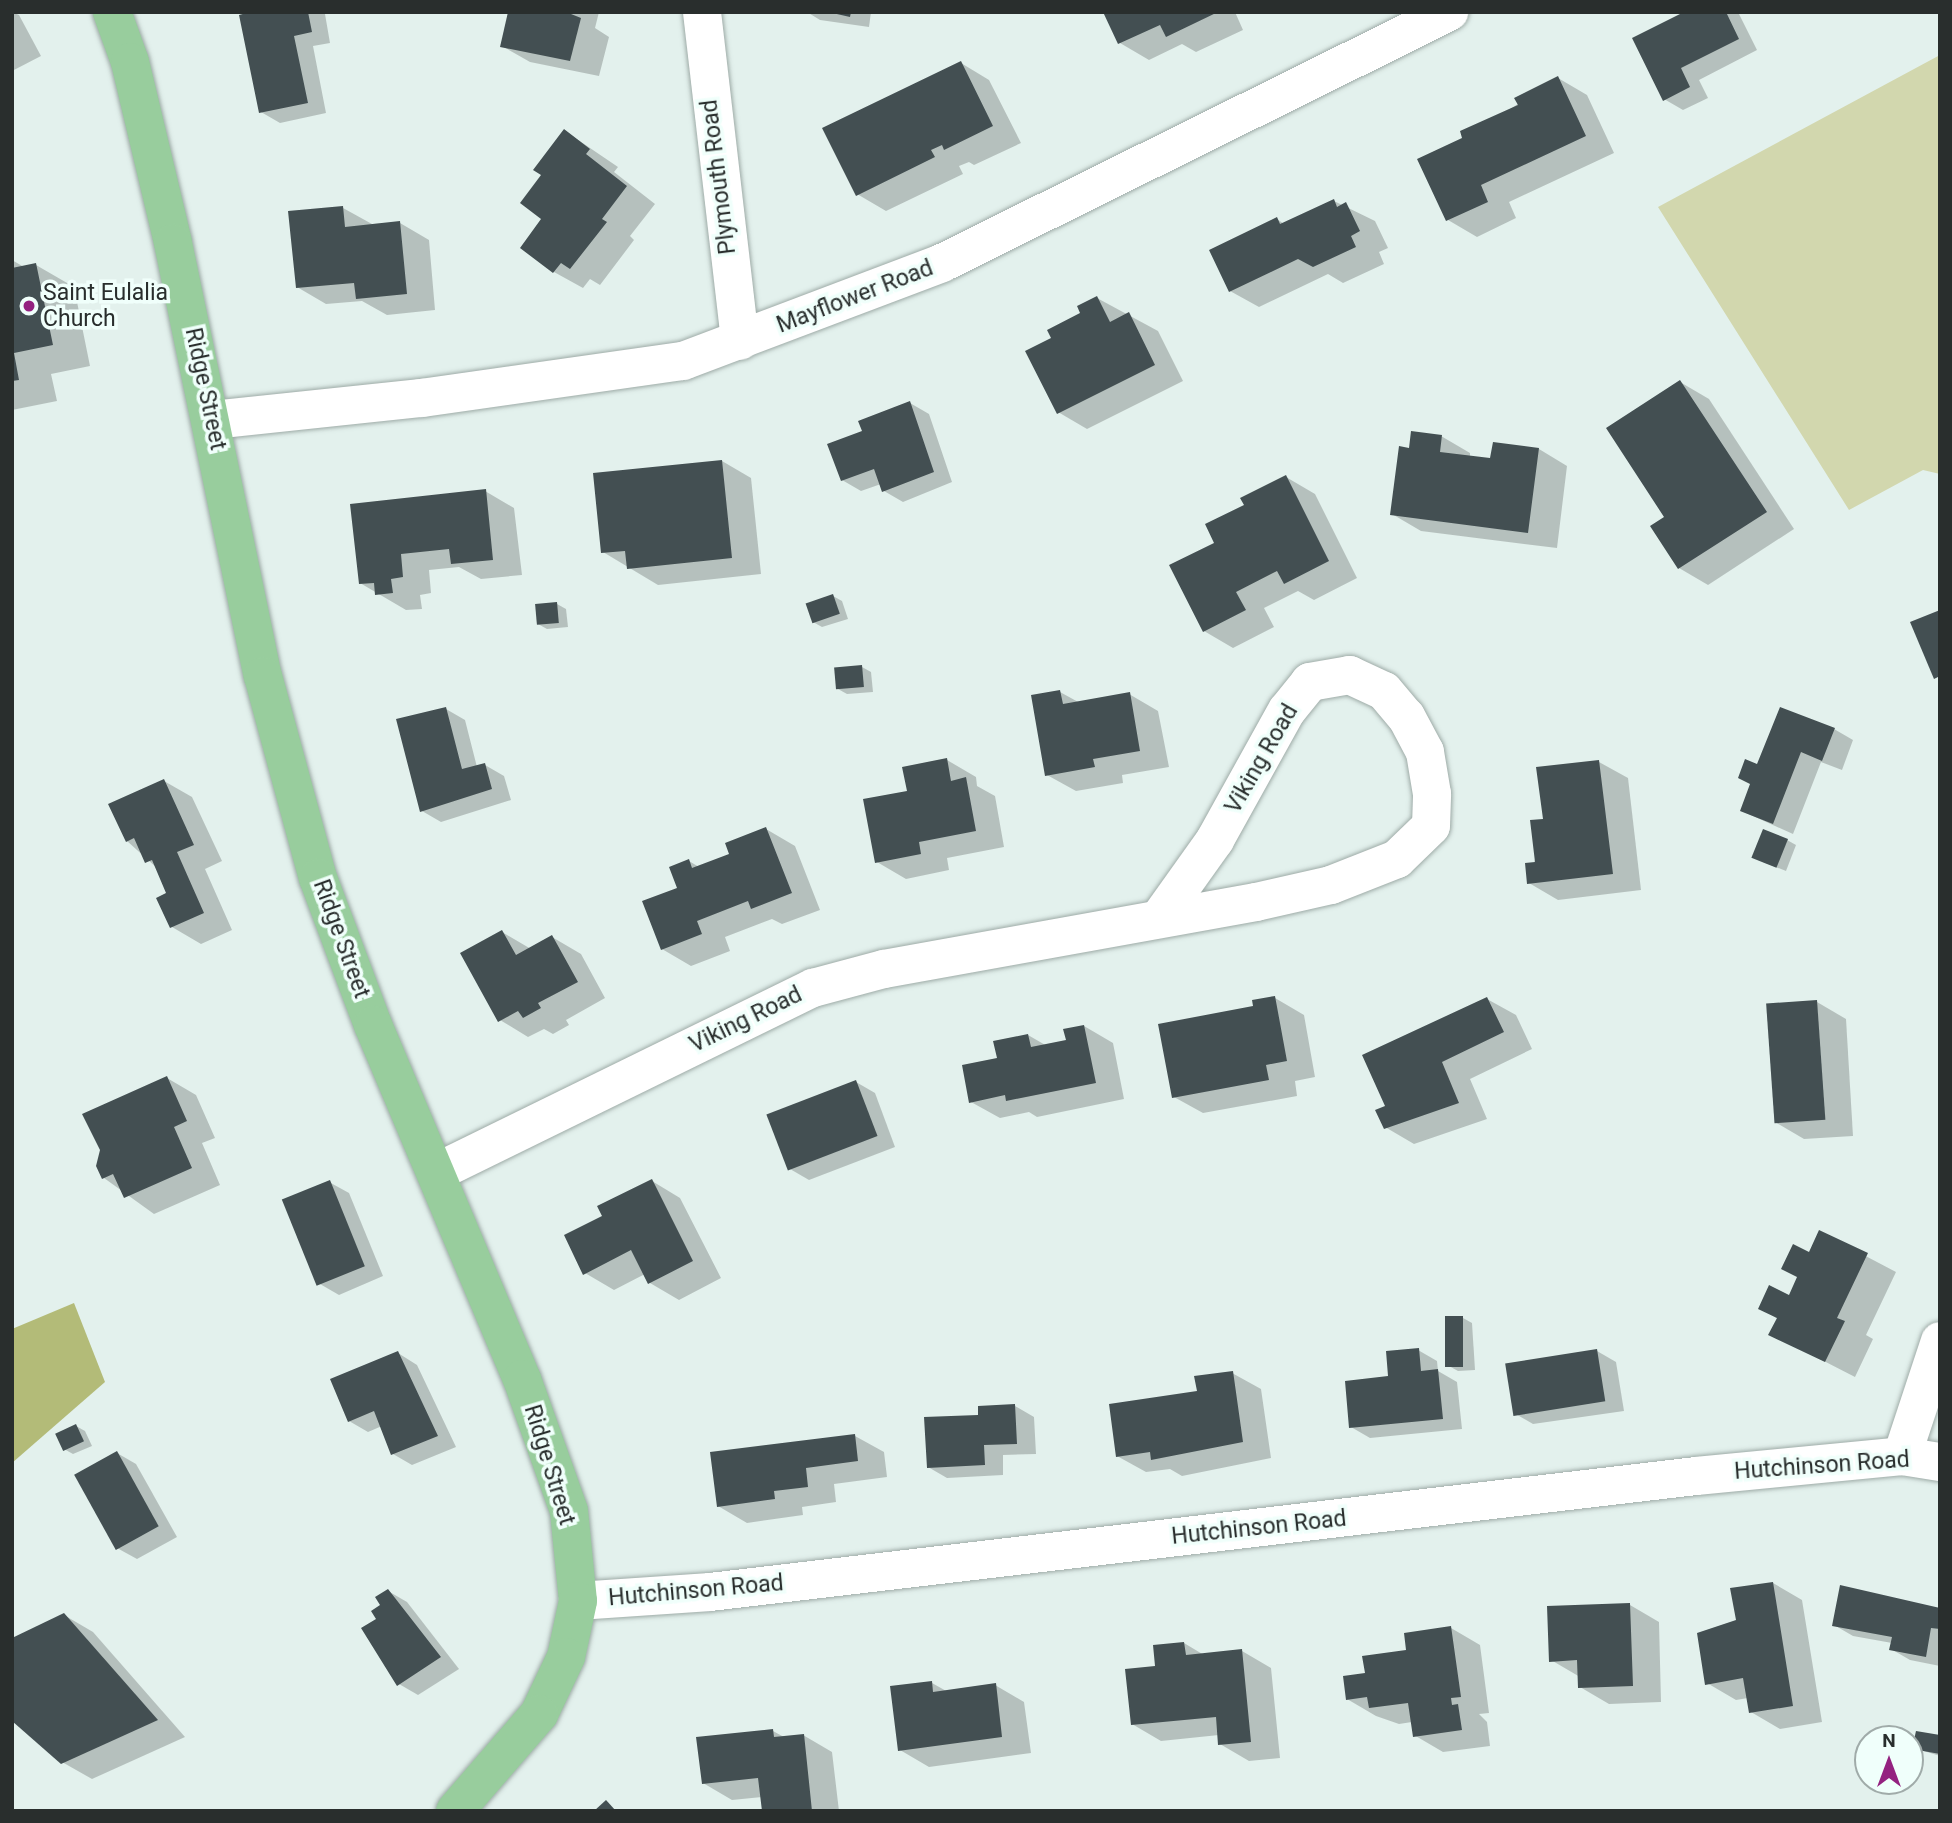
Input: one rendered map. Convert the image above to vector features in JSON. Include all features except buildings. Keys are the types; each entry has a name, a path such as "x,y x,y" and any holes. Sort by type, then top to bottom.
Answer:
{"main road":[{"name":"Ridge Street","path":"112,12 130,62 212,420 263,676 318,878 373,1025 522,1379 569,1511 578,1601 566,1657 539,1714 455,1811"}],"street":[{"name":"Plymouth Road","path":"702,12 740,341"},
{"name":"Mayflower Road","path":"212,420 591,376 683,361 942,263 1449,12"},
{"name":"Viking Road","path":"437,1172 813,988 884,969 1331,885 1397,859 1431,826 1432,794 1425,752 1406,717 1384,691 1350,675 1310,682 1287,710 1215,840 1160,917"},
{"path":"1902,1456 1940,1341"},
{"name":"Hutchinson Road","path":"578,1601 710,1592 1696,1476 1902,1456 1940,1462"}],"green space":[{"path":"1940,55 1940,474 1923,470 1849,510 1658,207"},
{"path":"74,1303 105,1382 12,1463 12,1329"}],"place":[{"name":"Saint Eulalia Church","path":"29,306"}]}
